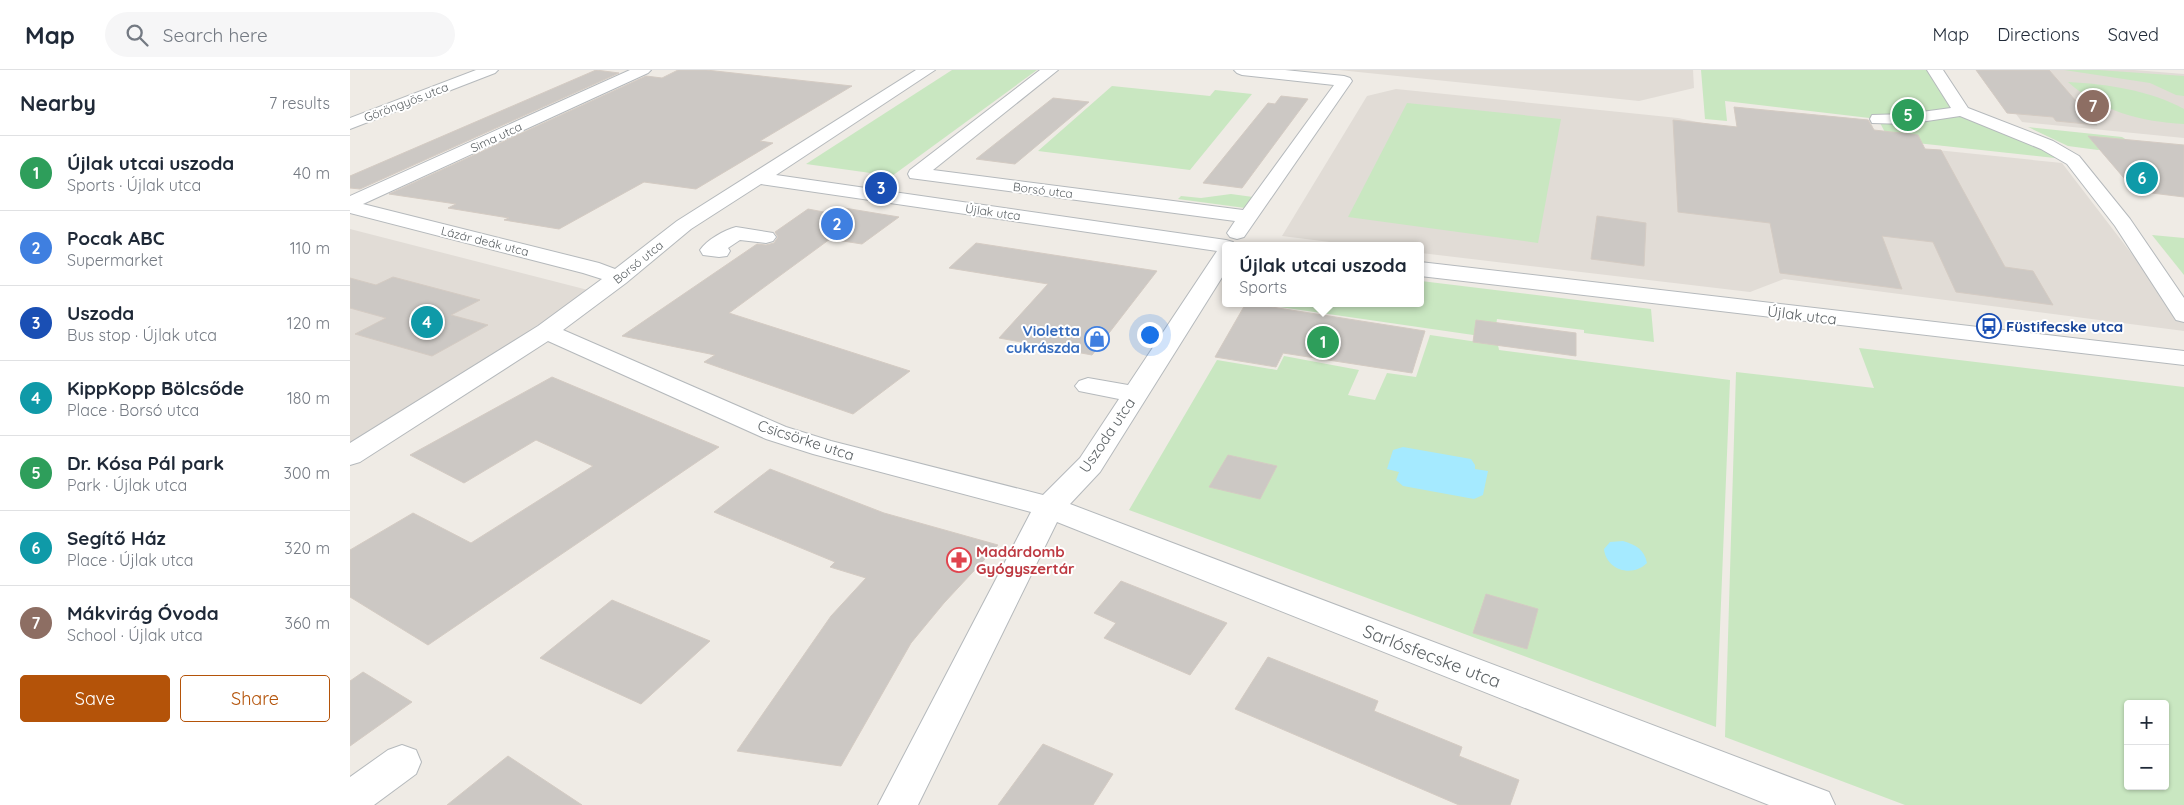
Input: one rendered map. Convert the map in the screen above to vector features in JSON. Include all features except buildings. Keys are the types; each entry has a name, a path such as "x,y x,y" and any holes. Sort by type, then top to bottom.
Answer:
{"street":[{"name":"Göröngyös utca","path":"350,124 490,70"},
{"name":"Sima utca","path":"350,205 642,70"},
{"name":"Borsó utca","path":"350,456 546,331 618,278 684,225 927,70"},
{"name":"Borsó utca","path":"1050,70 917,174 1247,217"},
{"path":"1935,70 1962,111"},
{"path":"1231,242 1344,81 1248,76"},
{"path":"1878,119 1907,118 1962,111 2047,145 2072,160 2123,223 2184,315"},
{"path":"1013,186 1028,173"},
{"name":"Újlak utca","path":"760,178 1222,245"},
{"name":"Lázár deák utca","path":"350,205 591,268 618,278"},
{"path":"963,225 980,210"},
{"path":"719,251 711,250 736,233 766,238"},
{"name":"Uszoda utca","path":"898,805 1049,506 1090,465 1222,259"},
{"name":"Újlak utca","path":"1424,269 1581,280 2184,358"},
{"name":"Csicsörke utca","path":"546,331 776,433 830,442 1049,506"},
{"path":"1088,386 1135,394"},
{"name":"Sarlósfecske utca","path":"1049,506 1815,805"},
{"path":"350,800 402,762"}],"shaded area":[{"path":"1339,70 1693,70 1694,88 1639,101"},
{"path":"1976,70 2134,70 2184,74 2184,138 2022,122 2016,114 2007,113 1997,99 1997,92 1991,91"},
{"path":"1396,89 1678,118 1703,123 1704,128 1738,132 1734,107 1870,120 1882,148 1917,148 2062,163 2184,322 2184,331 1784,279 1750,292 1424,253 1424,242 1330,242 1282,236 1367,96"},
{"path":"350,229 588,290 533,329 350,444"}],"green space":[{"path":"952,70 1037,70 892,176 806,164"},
{"path":"1701,70 1935,70 1962,111 2073,160 1889,140 1878,119 1725,101 1727,121 1705,119"},
{"path":"2064,70 2098,70 2184,76 2184,96 2176,95 2150,83"},
{"path":"2068,82 2113,86 2171,102 2184,109 2184,124 2153,121 2108,108 2080,92"},
{"path":"1112,86 1210,96 1215,90 1252,94 1190,170 1038,151"},
{"path":"1407,103 1561,119 1538,243 1348,217"},
{"path":"2028,127 2122,137 2146,152 2108,148 2098,150 2068,146"},
{"path":"1231,194 1253,197 1245,208 1178,199 1181,196 1201,198"},
{"path":"2152,235 2184,238 2184,275"},
{"path":"1424,281 1651,309 1654,342 1584,333 1584,330 1497,319 1494,338 1280,307 1424,307"},
{"path":"1430,335 1498,345 1499,350 1730,380 1716,727 1129,510 1217,360 1277,370 1284,356 1359,370 1348,395 1375,400 1387,373 1416,377"},
{"path":"1859,348 2184,387 2184,805 1905,805 1725,737 1736,372 1874,388"}],"water":[{"path":"1403,447 1471,459 1475,469 1488,471 1483,495 1474,499 1403,486 1396,480 1399,472 1387,469 1393,450"},
{"path":"1623,541 1639,548 1644,554 1647,563 1641,568 1627,571 1615,567 1609,562 1604,549 1610,542"}],"place":[{"name":"Mákvirág Óvoda","path":"2093,106"},
{"name":"Dr. Kósa Pál park","path":"1908,115"},
{"name":"Segítő Ház","path":"2142,178"},
{"name":"Uszoda","path":"881,188"},
{"name":"Pocak ABC","path":"837,224"},
{"name":"KippKopp Bölcsőde","path":"427,322"},
{"name":"Füstifecske utca","path":"1989,326"},
{"name":"Violetta cukrászda","path":"1097,339"},
{"name":"Újlak utcai uszoda","path":"1323,342"},
{"name":"Madárdomb Gyógyszertár","path":"959,560"}]}
